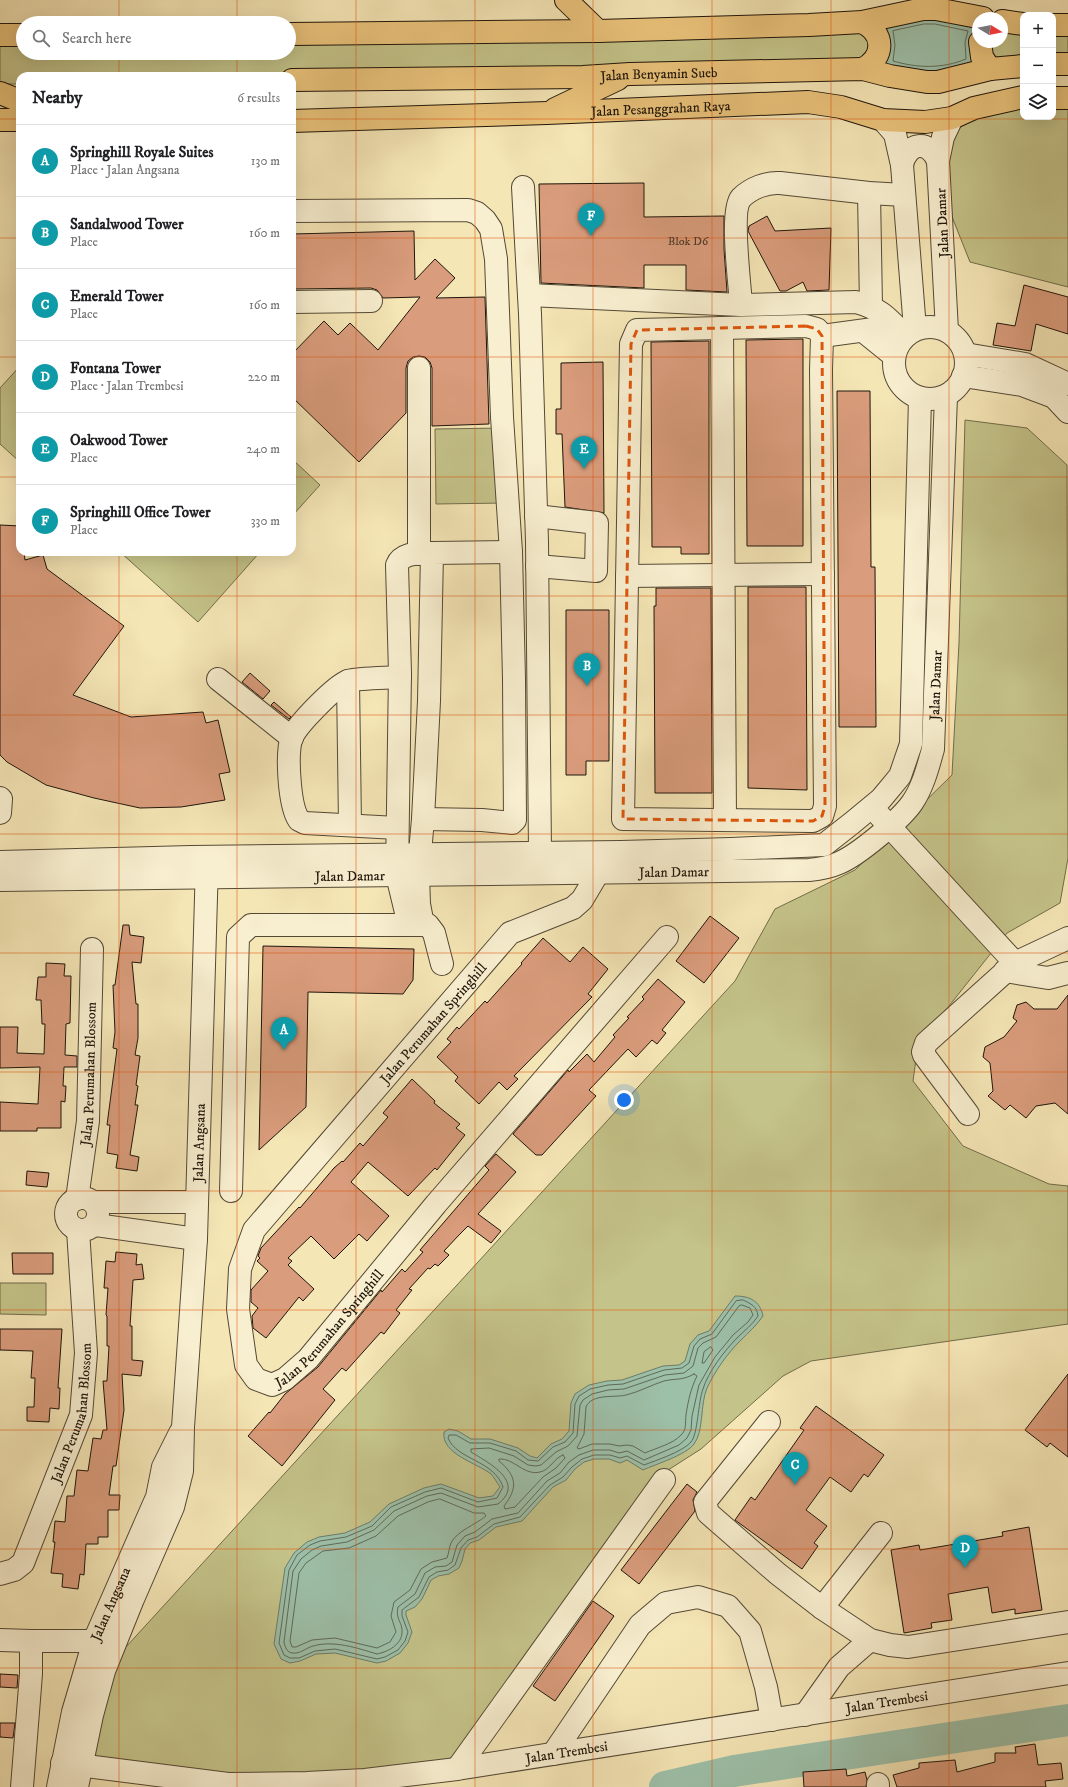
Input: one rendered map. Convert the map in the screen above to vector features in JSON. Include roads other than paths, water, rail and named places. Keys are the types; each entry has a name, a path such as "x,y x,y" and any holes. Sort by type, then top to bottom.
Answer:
{"main road":[{"path":"566,0 598,31"},
{"path":"296,34 744,28 862,22 923,9 936,9 972,16"},
{"path":"862,22 874,30 880,45 876,58 870,65 863,69"},
{"path":"1008,22 1020,24"},
{"path":"1056,25 1068,25"},
{"path":"0,35 16,35"},
{"path":"981,48 982,56 990,69"},
{"path":"1056,64 1068,64"},
{"name":"Jalan Benyamin Sueb","path":"296,80 583,77 630,74 863,69 890,76 927,82 938,82 990,69 1020,66"},
{"path":"547,113 630,74"},
{"path":"0,84 16,84"},
{"path":"0,93 16,99"},
{"path":"1056,98 1068,98"},
{"name":"Jalan Pesanggrahan Raya","path":"296,121 547,113 808,102 841,107 884,120 925,122 952,118 974,108 1020,99"},
{"path":"0,120 16,120"}],"street":[{"name":"Jalan Damar","path":"948,331 938,161 943,137 952,118"},
{"path":"822,336 863,331 904,340 926,326 937,327 948,331 959,341 965,354 966,365 964,376 956,388 946,396 933,399 920,398 908,392 898,381 894,368 904,340 904,195 902,165 895,134 884,120"},
{"path":"902,165 904,156 910,149 918,146 927,147 934,153 938,161"},
{"path":"741,305 736,226 737,210 741,199 759,187 770,182 869,193 904,195"},
{"path":"523,187 536,516 542,852 546,874"},
{"path":"869,193 871,306"},
{"path":"296,211 468,210 477,213 485,220 491,229 496,259 502,417 511,552 514,679 514,820 512,823 482,820 423,819"},
{"path":"528,295 741,305 856,302 871,306 886,315 904,340"},
{"path":"296,302 371,301"},
{"path":"806,326 818,329 822,336 821,370 825,806 822,816 813,821 623,819 631,344 637,330 806,326"},
{"path":"722,328 725,820"},
{"path":"965,354 1025,364 1068,384"},
{"path":"416,925 419,904 418,865 423,819 429,701 419,368"},
{"path":"964,376 1022,385 1054,397 1068,412"},
{"name":"Jalan Damar","path":"418,865 542,852 621,862 802,870 822,868 838,864 853,856 889,826 912,803 921,786 934,749 946,396"},
{"name":"Jalan Damar","path":"0,862 207,867 418,865 546,874 598,873 621,862 731,849 824,845 852,824 871,806 881,799 900,776 911,744 920,398"},
{"path":"536,516 597,522 596,571 536,566"},
{"path":"416,925 397,865 400,677 397,565 400,558 404,556 425,554 511,552"},
{"path":"627,576 823,574"},
{"path":"398,828 305,823 297,818 290,791 289,751 292,738 298,727 308,715 322,701 348,681 400,677"},
{"path":"218,679 292,738"},
{"path":"348,681 350,826"},
{"path":"0,798 0,813"},
{"path":"871,806 1010,967 1048,978 1068,973"},
{"name":"Jalan Damar","path":"0,880 207,867"},
{"name":"Jalan Angsana","path":"58,1787 71,1764 104,1671 175,1502 182,1471 183,1427 196,1239 207,867"},
{"name":"Jalan Perumahan Springhill","path":"598,873 582,900 573,908 510,933 254,1230 240,1269 238,1309 246,1365 256,1379 272,1385 285,1379 308,1359 441,1198 667,937"},
{"path":"231,1191 238,937 251,925 428,925 434,933 442,964"},
{"path":"968,1114 924,1055 923,1047 1010,967 1068,938"},
{"name":"Jalan Perumahan Blossom","path":"85,1200 92,949"},
{"path":"199,1120 233,1121"},
{"path":"85,1200 99,1212 87,1228"},
{"path":"196,1239 71,1226 66,1219 66,1211 70,1203 85,1200 197,1202"},
{"name":"Jalan Perumahan Blossom","path":"0,1574 14,1570 23,1563 81,1415 86,1353 87,1228"},
{"path":"769,1422 705,1502 706,1508 708,1513 778,1574 822,1608 870,1640 890,1645 908,1647 1068,1622"},
{"name":"Jalan Angsana","path":"77,1787 71,1764 73,1712 94,1641 152,1510 157,1497 163,1467 183,1427"},
{"path":"456,1769 664,1480"},
{"path":"822,1608 881,1533"},
{"path":"553,1754 640,1625 666,1603 698,1597 728,1606 750,1631 766,1688 772,1720"},
{"path":"0,1640 94,1641"},
{"path":"22,1787 31,1674 31,1640"},
{"path":"805,1715 839,1667 870,1640"},
{"name":"Jalan Trembesi","path":"71,1764 228,1784 307,1783 365,1780 456,1769 1068,1673"}],"water":[{"path":"880,18 972,18 972,48 980,48 982,57 960,77 863,69"},
{"path":"735,1296 754,1300 762,1311 763,1316 730,1351 710,1382 703,1402 701,1425 697,1439 690,1448 678,1455 643,1470 627,1460 620,1463 609,1459 594,1459 584,1462 575,1469 566,1480 553,1487 522,1521 496,1527 479,1540 470,1543 465,1549 459,1568 449,1574 438,1576 431,1580 422,1599 415,1607 406,1611 412,1632 408,1643 400,1653 386,1661 377,1663 335,1653 316,1654 300,1661 290,1663 281,1659 274,1644 285,1568 294,1553 307,1542 319,1537 345,1533 370,1522 389,1504 424,1488 441,1484 479,1498 493,1496 500,1487 491,1474 454,1452 445,1440 444,1432 449,1429 458,1431 471,1439 490,1439 518,1448 530,1456 537,1458 551,1444 562,1439 569,1431 571,1403 575,1394 589,1385 607,1381 622,1380 663,1366 679,1365 685,1361 690,1344 698,1335 709,1331"}],"waterway":[{"path":"665,1787 734,1771 1068,1720"}],"place":[{"name":"Springhill Office Tower","path":"591,236"},
{"name":"Oakwood Tower","path":"584,469"},
{"name":"Sandalwood Tower","path":"587,686"},
{"name":"Springhill Royale Suites","path":"284,1050"},
{"name":"Emerald Tower","path":"795,1485"},
{"name":"Fontana Tower","path":"965,1568"}]}
